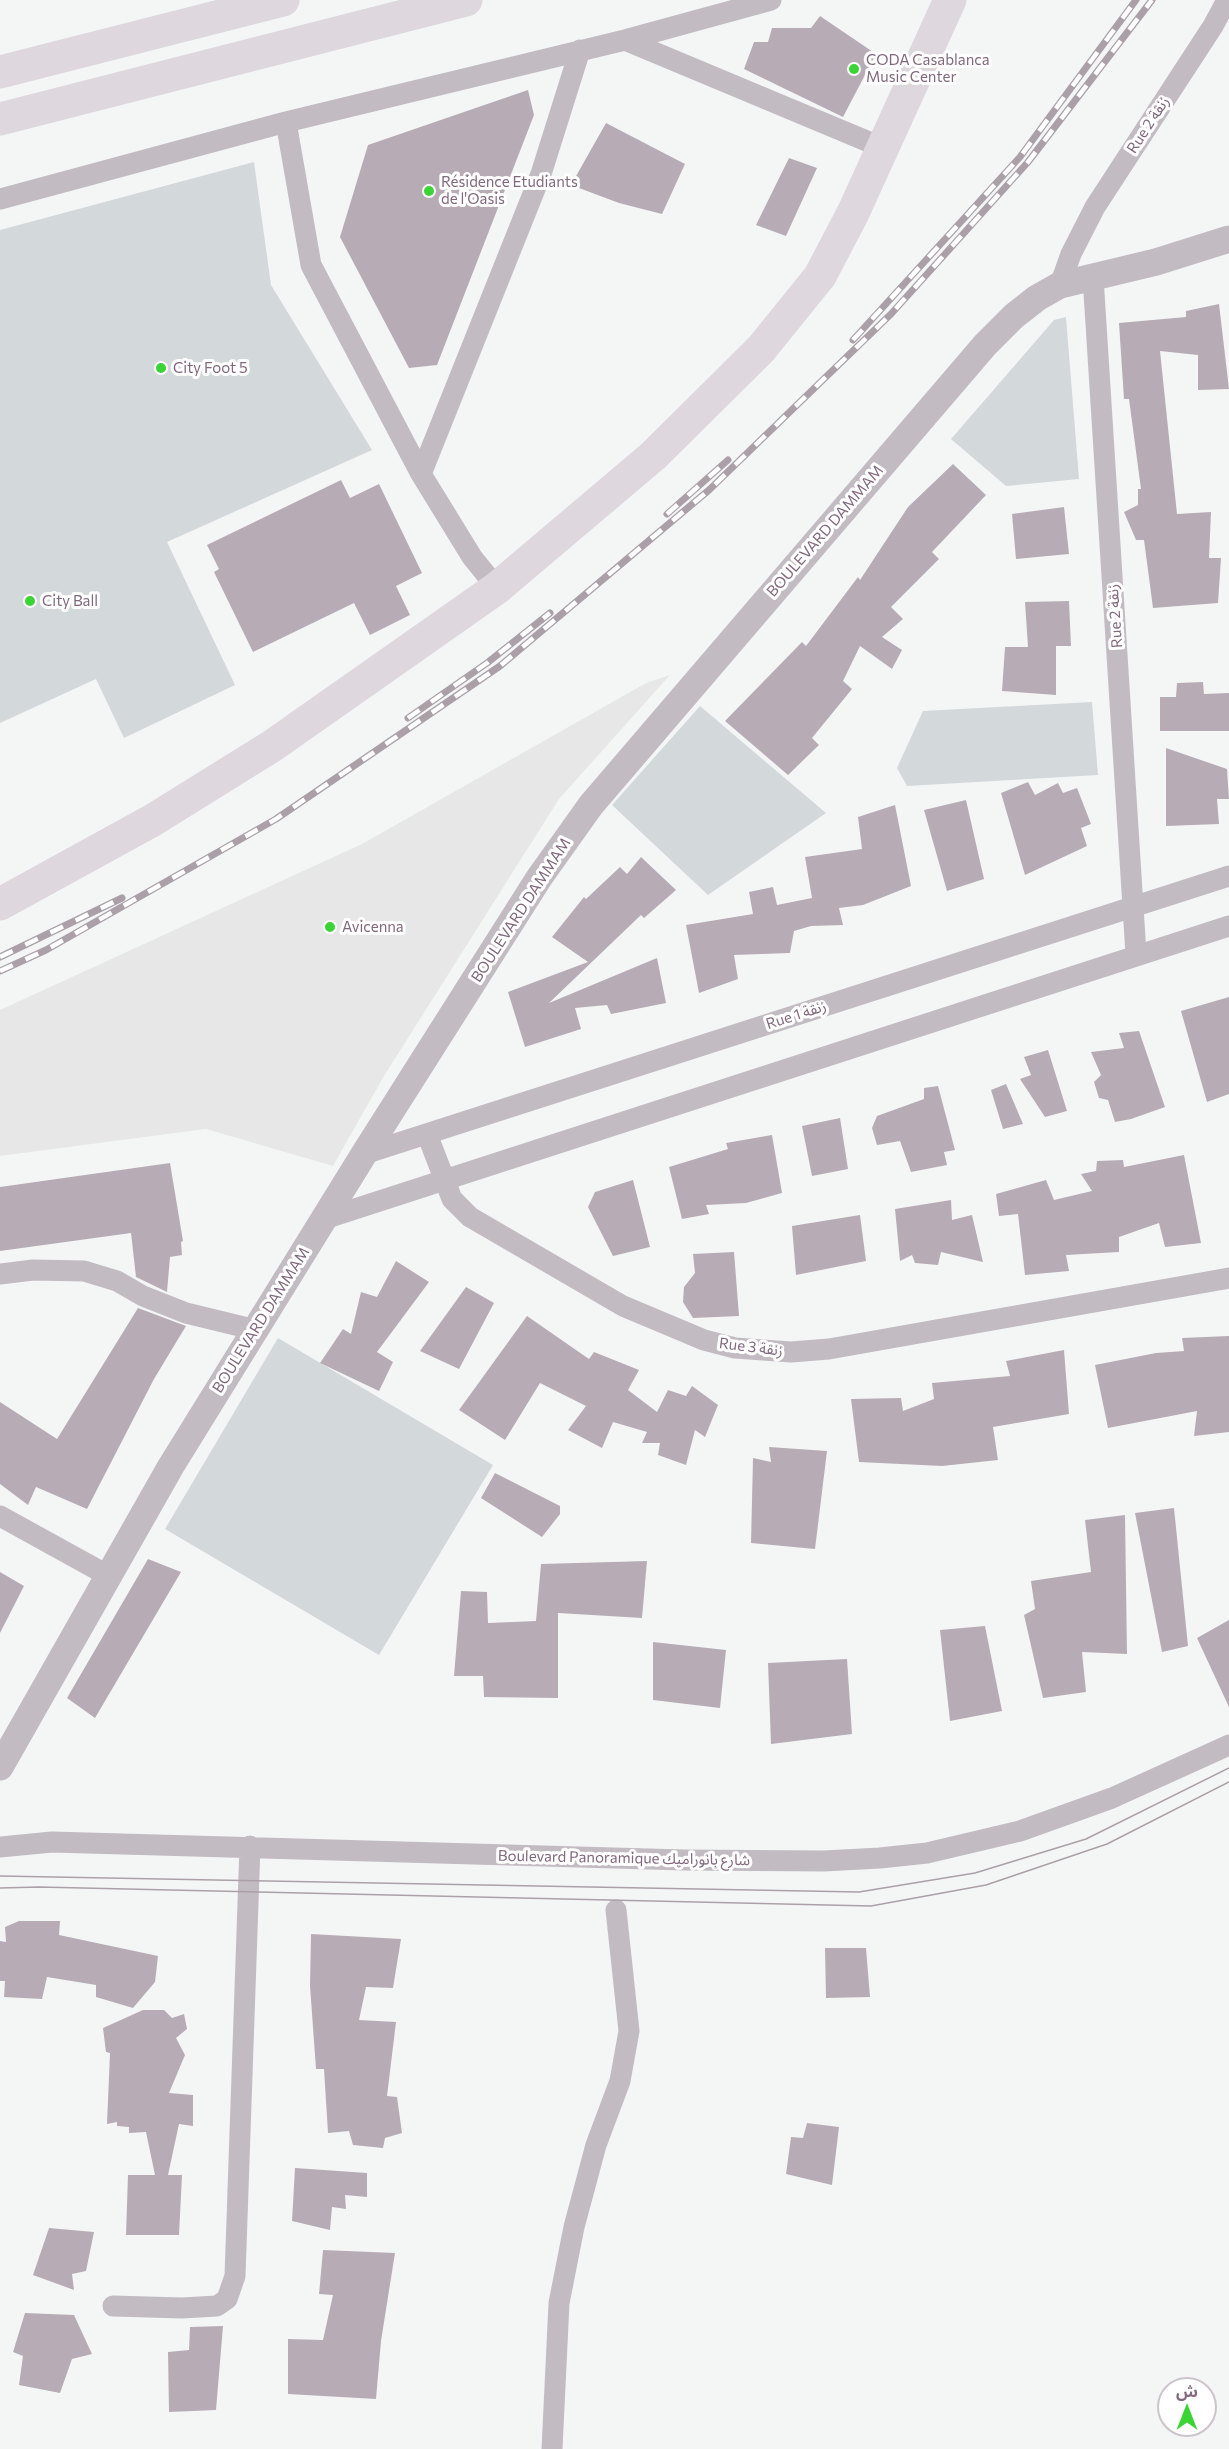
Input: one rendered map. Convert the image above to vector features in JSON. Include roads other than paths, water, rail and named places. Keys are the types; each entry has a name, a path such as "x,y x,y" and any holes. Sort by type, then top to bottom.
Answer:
{"main road":[{"path":"0,72 283,0"},
{"path":"0,119 466,0"},
{"path":"0,904 153,820 273,746 497,588 653,456 761,349 820,276 853,213 881,147 950,0"}],"street":[{"path":"0,199 286,122 625,40 771,0"},
{"name":"Rue 2 زنقة","path":"1060,285 1071,254 1095,207 1213,26 1227,0"},
{"path":"625,40 881,147"},
{"path":"421,474 541,174 580,50"},
{"path":"286,122 311,265 421,474 472,557 497,588"},
{"name":"BOULEVARD DAMMAM","path":"0,1767 107,1575 324,1219 539,878 591,805 985,345 1014,316 1037,298 1060,285 1156,262 1229,239"},
{"name":"Rue 2 زنقة","path":"1093,277 1136,954"},
{"name":"Rue 1 زنقة","path":"364,1154 1229,876"},
{"path":"324,1219 1136,954 1229,926"},
{"name":"Rue 3 زنقة","path":"427,1134 452,1199 470,1217 623,1306 704,1340 761,1351 829,1349 1229,1278"},
{"path":"0,1274 33,1270 84,1270 117,1281 143,1296 186,1313 256,1330"},
{"path":"0,1516 107,1575"},
{"name":"Boulevard Panoramique شارع بانوراميك","path":"0,1847 52,1842 684,1860 824,1861 880,1858 961,1846 1031,1828 1112,1798 1229,1745"},
{"path":"113,2306 182,2308 217,2306 227,2299 235,2276 250,1846"},
{"path":"552,2449 559,2303 574,2227 596,2145 620,2081 629,2031 616,1910"}],"tram line":[{"path":"0,1876 859,1892 975,1873 1086,1839 1229,1768"},
{"path":"0,1888 39,1887 871,1906 986,1885 1107,1844 1229,1782"}],"railway":[{"path":"853,340 1020,157 1136,0"},
{"path":"0,971 46,950 276,819 500,666 709,490 891,314 1028,162 1152,0"},
{"path":"667,514 728,460"},
{"path":"408,718 487,663 550,613"},
{"path":"0,957 122,898"}],"place":[{"name":"CODA Casablanca Music Center","path":"854,69"},
{"name":"Résidence Etudiants de l'Oasis","path":"429,191"},
{"name":"City Foot 5","path":"161,368"},
{"name":"City Ball","path":"30,601"},
{"name":"Avicenna","path":"330,927"}]}
